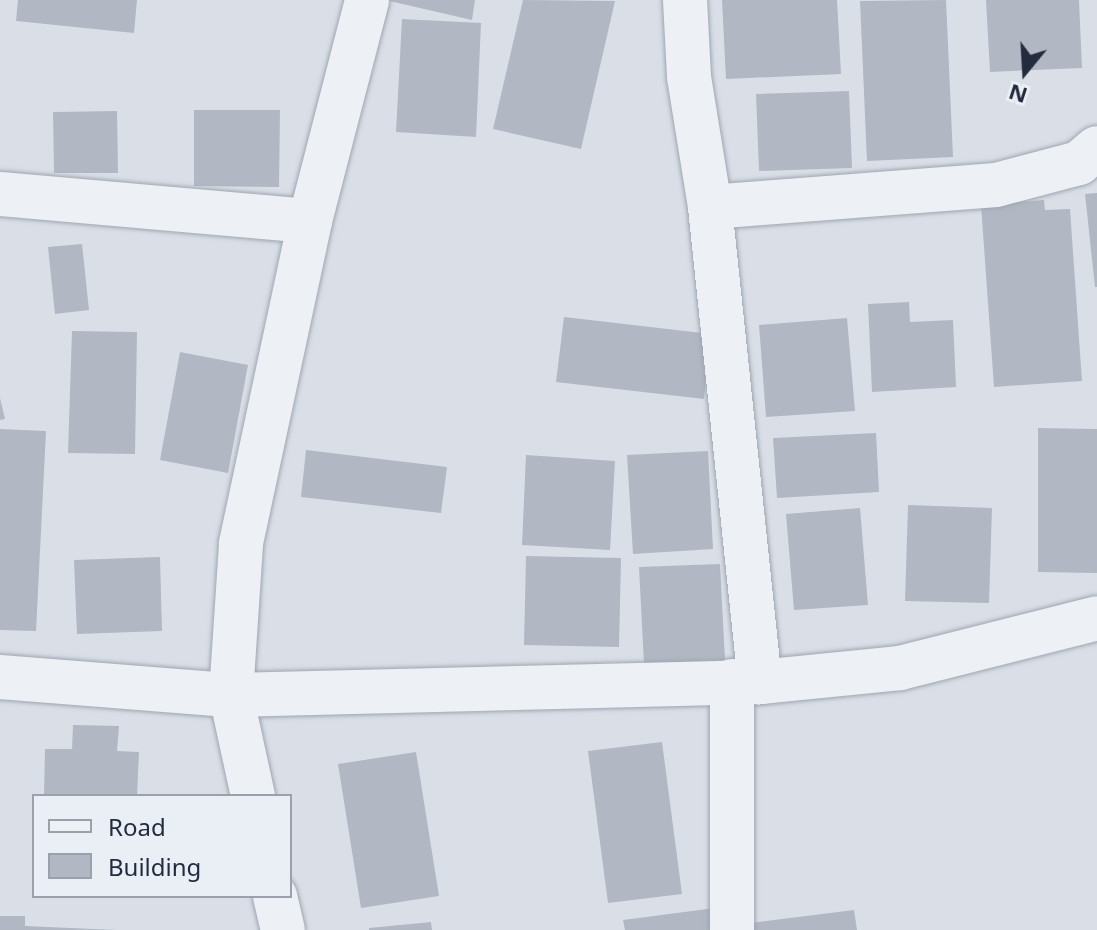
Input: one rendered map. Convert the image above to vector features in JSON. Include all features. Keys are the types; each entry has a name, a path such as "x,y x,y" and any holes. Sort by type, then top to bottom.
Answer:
{"street":[{"path":"253,794 231,695 241,543 310,221 367,0"},
{"path":"685,0 689,77 710,207 746,681 732,930"},
{"path":"710,207 996,185 1079,163 1097,148"},
{"path":"0,194 310,221"},
{"path":"0,677 231,695 746,681 900,668 1096,623"},
{"path":"275,898 283,930"}],"building":[{"path":"18,0 137,0 134,33 16,21"},
{"path":"385,0 475,0 472,20"},
{"path":"523,0 615,1 581,149 493,129"},
{"path":"722,0 837,0 841,74 726,79"},
{"path":"946,0 953,157 867,161 860,1"},
{"path":"986,0 1079,0 1082,68 990,72"},
{"path":"402,19 481,23 476,137 396,132"},
{"path":"849,91 852,168 759,171 756,94"},
{"path":"194,110 280,110 279,187 194,186"},
{"path":"117,111 118,173 54,173 53,112"},
{"path":"1097,193 1097,287 1095,287 1085,194"},
{"path":"1044,200 1045,210 1070,209 1082,381 994,387 981,205"},
{"path":"82,244 89,310 55,314 48,247"},
{"path":"909,302 910,322 953,320 956,387 872,392 868,304"},
{"path":"564,317 711,334 704,399 556,382"},
{"path":"847,318 855,411 766,417 759,325"},
{"path":"72,331 137,332 135,454 68,453"},
{"path":"180,352 248,365 228,473 160,460"},
{"path":"0,398 5,419 0,420"},
{"path":"1038,428 1097,429 1097,573 1038,572"},
{"path":"0,429 46,431 36,631 0,630"},
{"path":"876,433 879,492 777,498 773,438"},
{"path":"306,450 447,467 441,513 301,497"},
{"path":"708,451 713,549 633,554 627,455"},
{"path":"526,455 615,461 610,550 522,545"},
{"path":"908,505 992,508 989,603 905,601"},
{"path":"860,508 868,605 794,610 786,514"},
{"path":"526,556 621,558 619,647 524,645"},
{"path":"160,557 162,631 77,634 74,560"},
{"path":"720,564 725,660 644,664 639,567"},
{"path":"73,725 119,726 117,751 139,752 137,794 44,794 45,749 72,749"},
{"path":"662,742 682,894 608,903 588,751"},
{"path":"416,752 439,896 361,908 338,764"},
{"path":"715,908 718,930 625,930 623,920"},
{"path":"854,910 857,930 752,930 751,923"},
{"path":"0,916 25,916 25,926 117,930 0,930"},
{"path":"431,922 432,930 369,930 369,928"}]}
